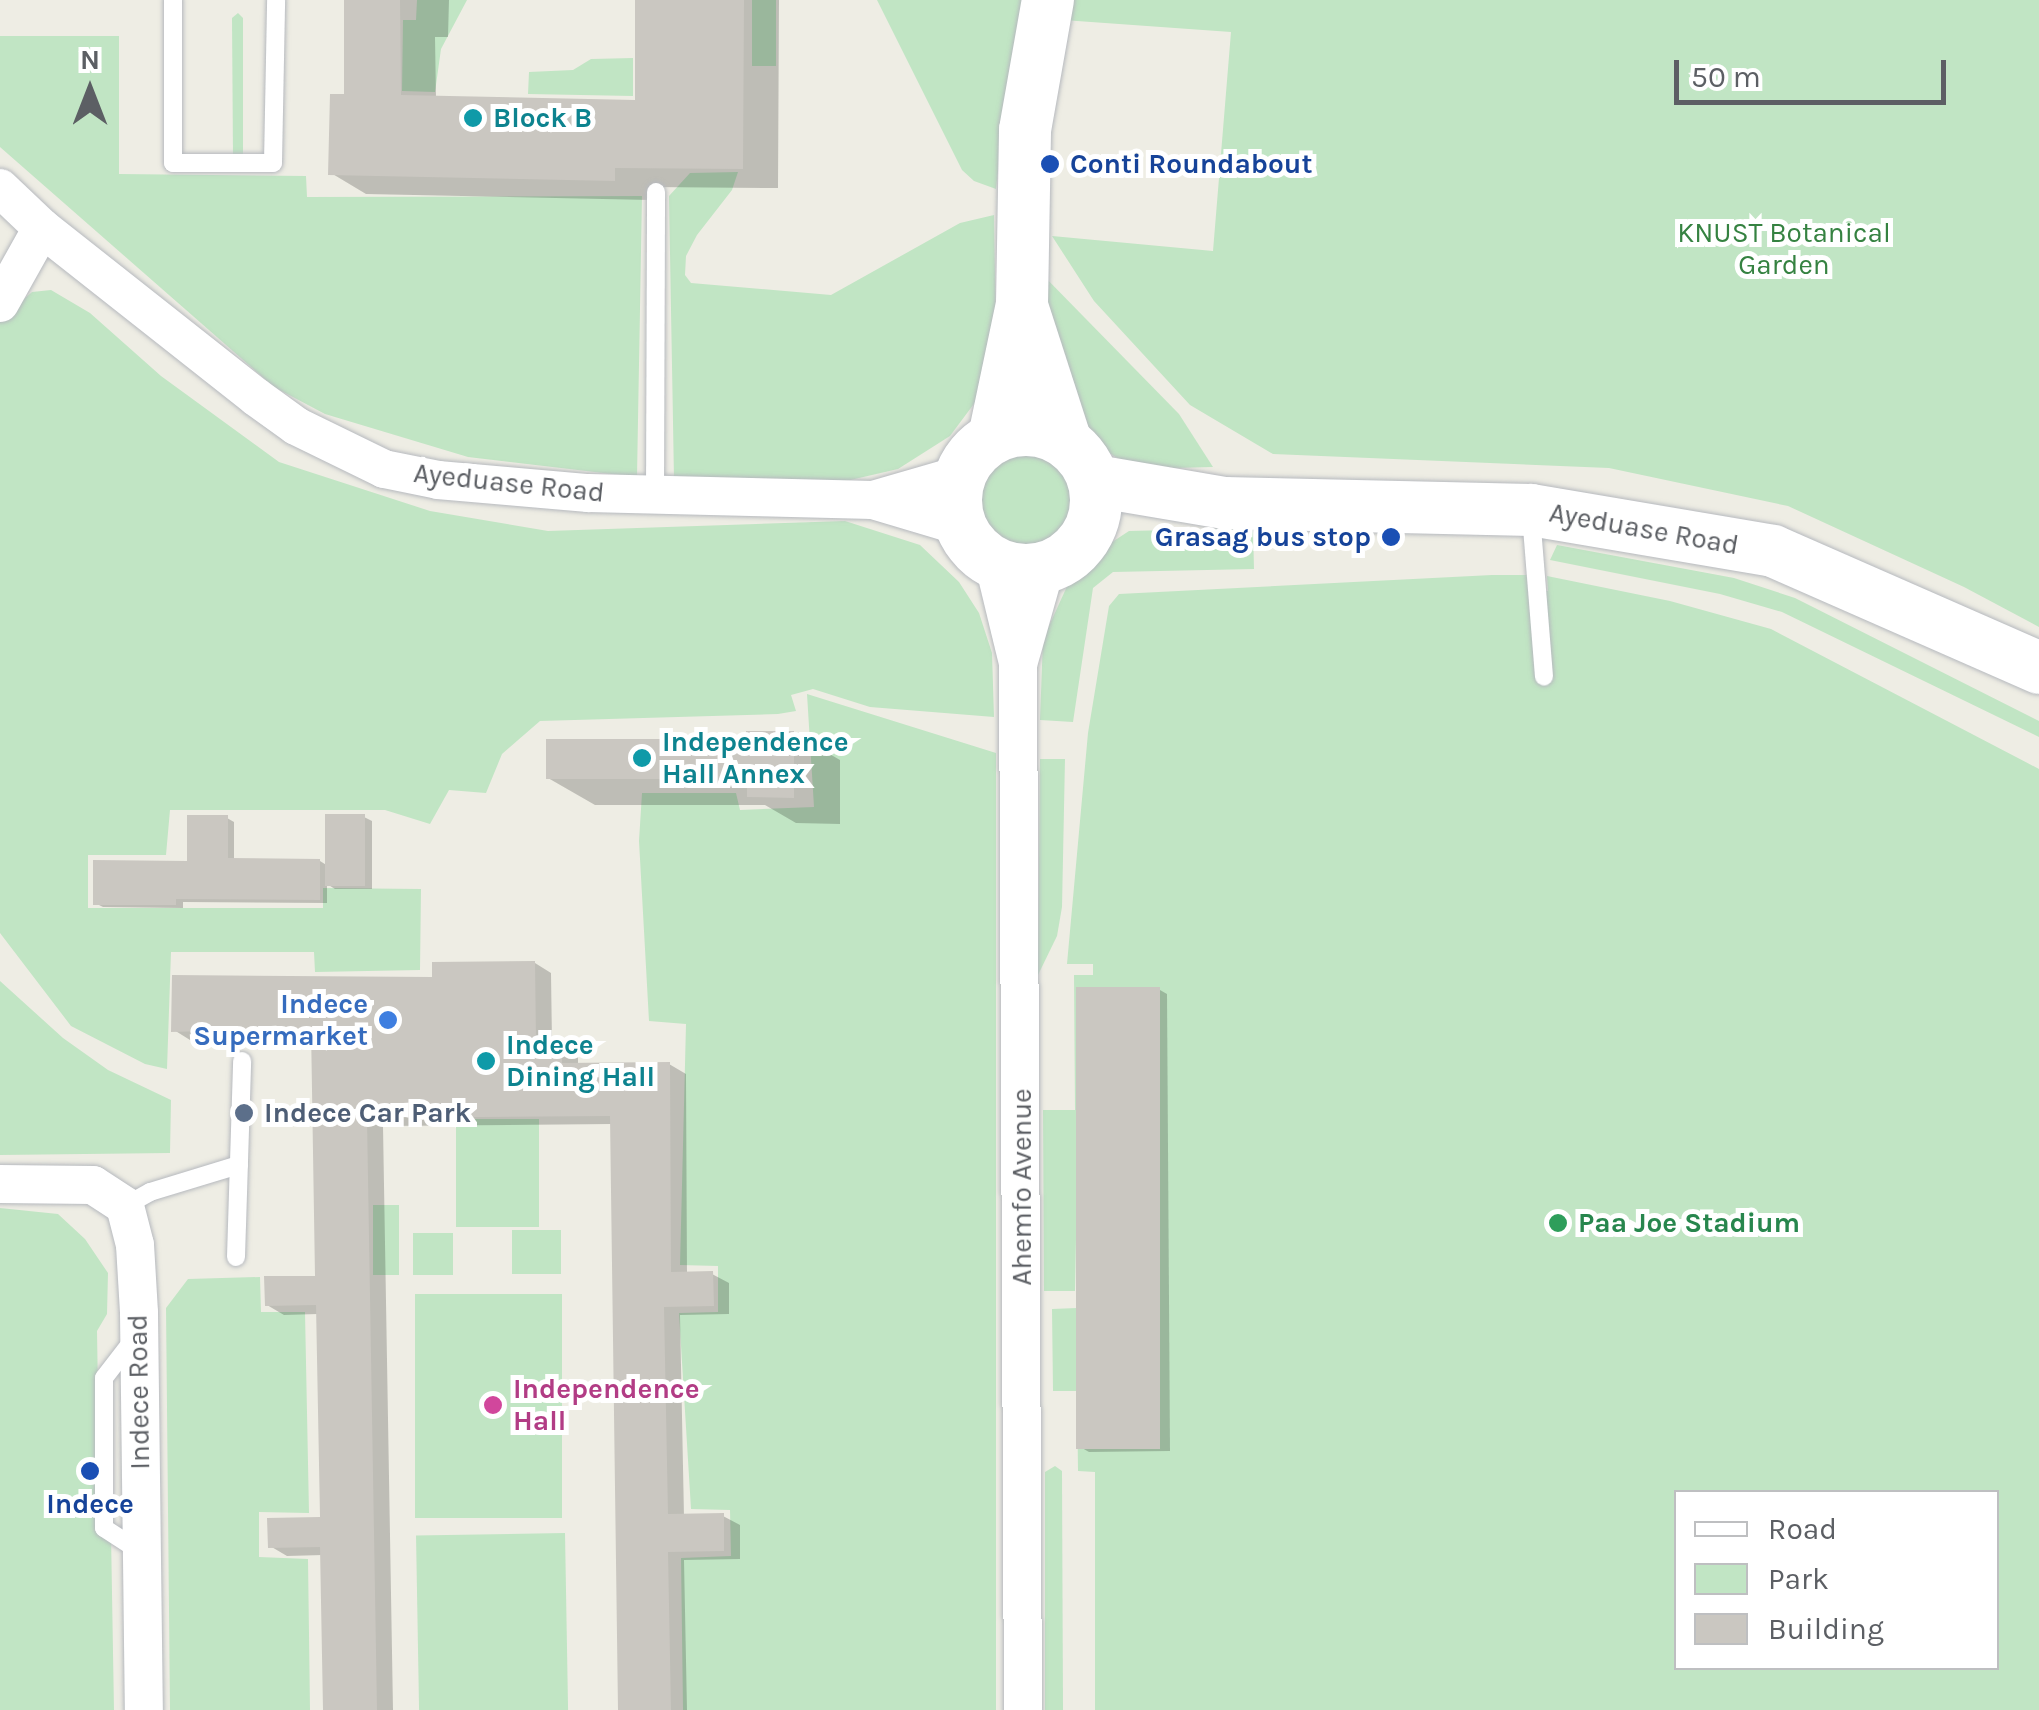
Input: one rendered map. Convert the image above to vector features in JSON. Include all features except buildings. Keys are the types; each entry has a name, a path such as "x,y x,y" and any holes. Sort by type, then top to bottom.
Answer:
{"street":[{"path":"994,437 1022,304 1025,130 1048,0"},
{"name":"Ayeduase Road","path":"0,188 42,228 283,416 384,469 438,480 655,495 959,500"},
{"path":"0,303 42,228"},
{"path":"1022,304 1084,485 1072,555 1045,569 1019,571 994,564 973,548 959,500 973,452 994,437 1019,430 1044,431 1084,485"},
{"name":"Ayeduase Road","path":"1084,485 1225,503 1531,510 1773,550 2039,668"},
{"name":"Ahemfo Avenue","path":"994,564 1018,663 1023,1710"},
{"name":"Ahemfo Avenue","path":"1018,663 1045,569"},
{"path":"0,1184 93,1185 126,1206"},
{"name":"Indece Road","path":"126,1206 135,1245 139,1332 144,1710"}],"lane":[{"path":"173,0 173,162 256,163 272,163 276,0"},
{"path":"655,495 656,192"},
{"path":"1531,510 1544,676"},
{"path":"236,1258 242,1061"},
{"path":"126,1206 150,1192 238,1166"}],"green space":[{"path":"417,0 467,0 441,49 435,92 402,91 403,20 416,20"},
{"path":"752,0 776,0 776,66 752,66"},
{"path":"877,0 1025,0 1008,84 996,189 974,181 962,170"},
{"name":"KNUST Botanical Garden","path":"1069,0 2039,0 2039,627 1964,587 1788,506 1609,468 1273,454 1190,405 1094,301 1052,236 1213,251 1231,32 1063,20"},
{"path":"238,13 243,18 243,158 233,158 232,18"},
{"path":"0,36 119,36 119,174 306,176 307,197 642,196 637,477 468,457 325,414 274,387 0,147"},
{"path":"633,58 633,96 528,94 529,72 573,70 591,59"},
{"path":"738,172 732,190 686,256 685,275 691,283 831,295 960,223 994,215 996,334 979,397 950,436 898,469 846,481 674,479 669,196 690,173"},
{"path":"1038,270 1179,414 1213,467 1134,469 1108,452 1074,420"},
{"path":"51,290 90,313 161,376 279,462 430,511 548,531 845,521 920,545 959,582 979,613 992,653 994,717 870,707 813,689 791,695 796,711 778,714 540,721 502,754 486,793 449,790 430,824 385,810 170,810 166,855 88,855 88,908 323,908 323,888 421,889 420,970 315,972 314,952 171,952 167,1069 145,1064 71,1026 0,933 0,320 32,292"},
{"path":"1025,446 1046,450 1064,462 1076,480 1080,501 1076,522 1064,540 1046,552 1025,556 1004,552 986,540 974,522 970,501 974,480 986,462 1004,450"},
{"path":"1253,528 1254,569 1113,572 1093,588 1073,722 1040,720 1043,639 1069,582 1097,552 1129,531"},
{"path":"1557,545 1734,578 1795,598 2039,721 2039,737 1782,612 1720,594 1550,560"},
{"name":"Paa Joe Stadium","path":"1492,575 1531,575 1536,589 1548,591 1547,576 1670,601 1771,629 2039,769 2039,1710 1095,1710 1095,1472 1078,1471 1077,1391 1053,1391 1052,1309 1077,1308 1076,1239 1075,1291 1044,1291 1043,1110 1075,1110 1074,975 1093,975 1093,964 1067,964 1088,733 1109,606 1119,594"},
{"path":"807,694 996,753 996,1710 683,1710 681,1558 731,1556 730,1510 691,1509 679,1313 718,1312 718,1266 680,1265 686,1024 649,1021 639,841 642,793 736,793 740,810 814,807"},
{"path":"1040,759 1065,759 1062,907 1057,936 1038,975"},
{"path":"0,981 63,1038 108,1070 171,1100 170,1153 0,1155"},
{"path":"456,1119 539,1119 539,1227 456,1227"},
{"path":"373,1205 399,1205 399,1275 373,1275"},
{"path":"0,1208 58,1214 85,1239 108,1273 107,1314 97,1331 99,1453 110,1475 114,1710 0,1710"},
{"path":"512,1230 561,1230 561,1274 512,1274"},
{"path":"413,1233 453,1233 453,1275 413,1275"},
{"path":"260,1277 261,1312 305,1312 309,1513 259,1512 259,1557 308,1559 310,1710 170,1710 166,1308 188,1279"},
{"path":"415,1294 562,1294 562,1518 415,1518"},
{"path":"1055,1466 1062,1471 1063,1710 1045,1710 1045,1472"},
{"path":"565,1533 568,1710 419,1710 416,1536"}],"place":[{"name":"Block B","path":"473,118"},
{"name":"Conti Roundabout","path":"1050,164"},
{"name":"Grasag bus stop","path":"1391,537"},
{"name":"Independence Hall Annex","path":"642,758"},
{"name":"Indece Supermarket","path":"388,1020"},
{"name":"Indece Dining Hall","path":"486,1061"},
{"name":"Indece Car Park","path":"244,1113"},
{"name":"Paa Joe Stadium","path":"1558,1223"},
{"name":"Independence Hall","path":"493,1405"},
{"name":"Indece","path":"90,1471"}]}
